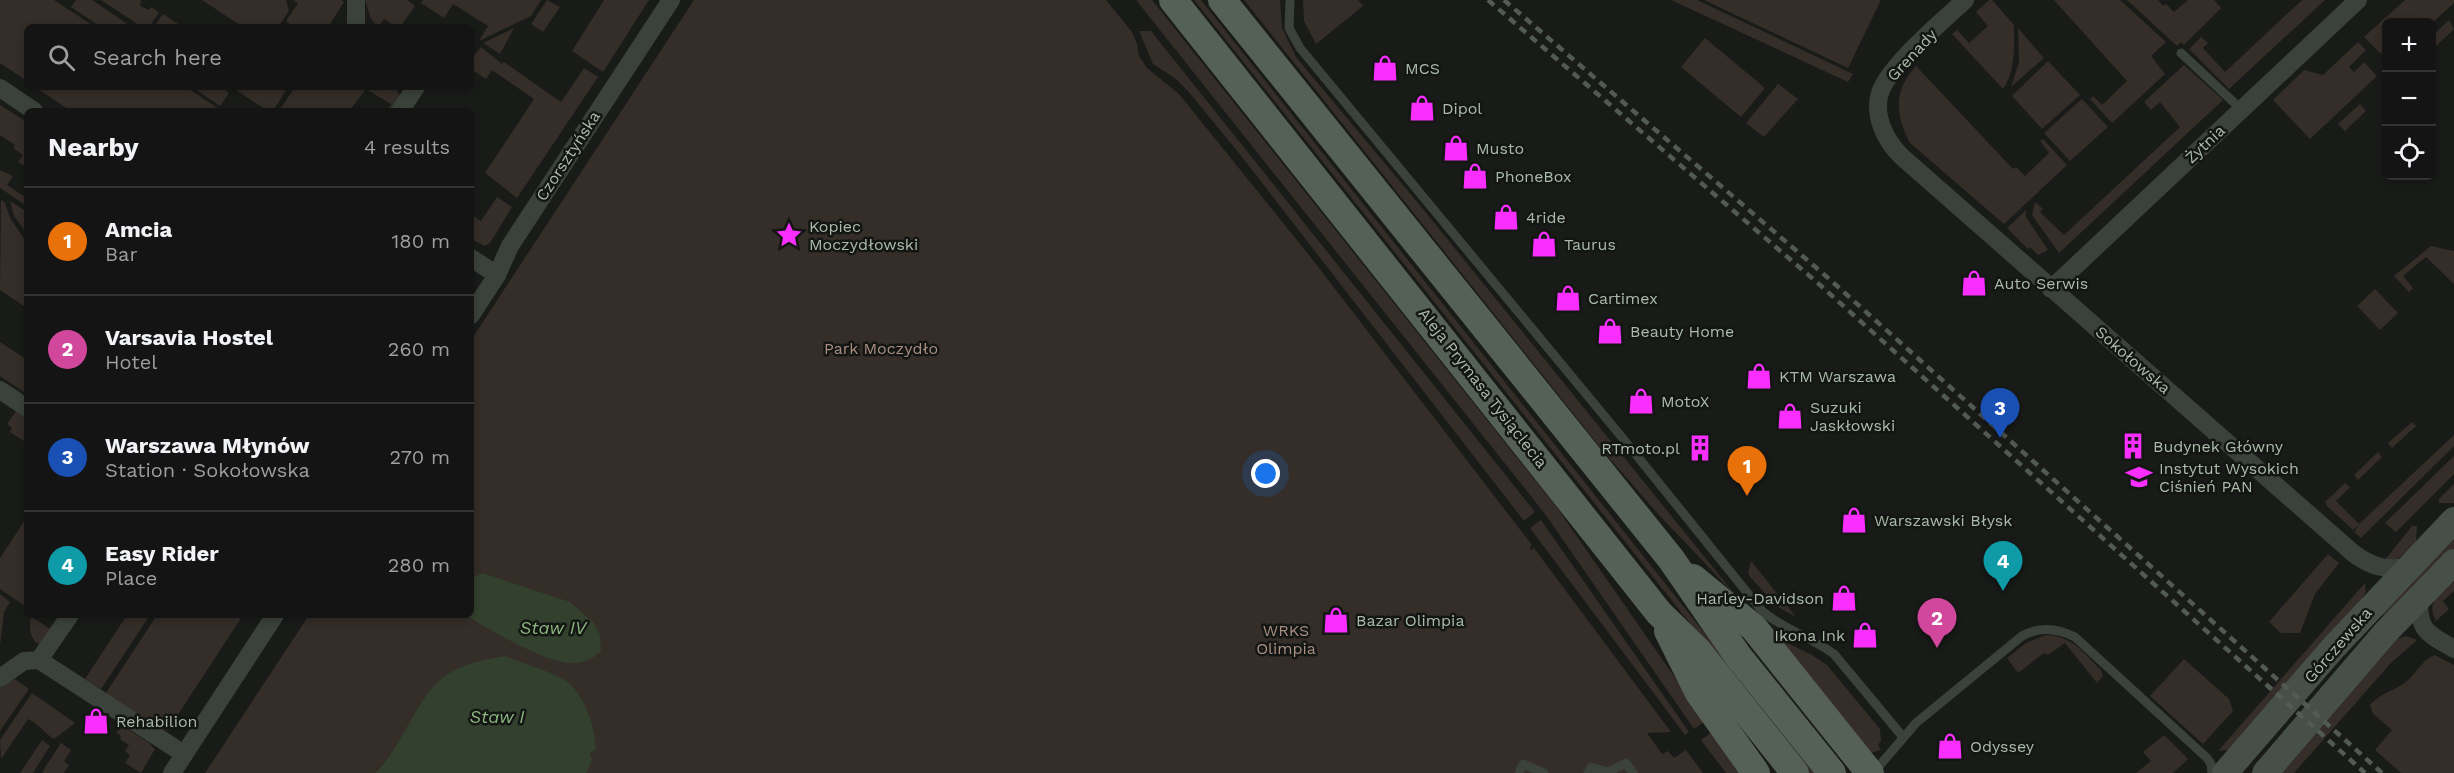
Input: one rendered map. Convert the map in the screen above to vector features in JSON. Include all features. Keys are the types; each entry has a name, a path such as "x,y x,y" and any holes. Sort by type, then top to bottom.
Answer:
{"main road":[{"name":"Aleja Prymasa Tysiąclecia","path":"1173,0 1485,390 1659,613 1698,651 1795,773"},
{"path":"1222,0 1671,559 1738,656 1832,773"},
{"name":"Górczewska","path":"2226,773 2334,647 2407,567 2454,520"},
{"path":"1671,559 1754,628 1871,773"},
{"name":"Górczewska","path":"2265,773 2386,632 2454,562"},
{"path":"1659,613 1699,693 1756,773"}],"street":[{"path":"356,0 356,24"},
{"name":"Czorsztyńska","path":"474,310 497,275 510,246 671,0"},
{"name":"Grenady","path":"1880,119 1880,94 1889,77 1965,0"},
{"name":"Żytnia","path":"2051,289 2358,0"},
{"path":"0,88 30,108"},
{"path":"402,108 410,90"},
{"name":"Sokołowska","path":"1880,119 1885,135 1895,150 2362,559 2391,570 2407,567"},
{"path":"474,260 497,275"},
{"path":"0,390 24,406"},
{"path":"2419,598 2418,618 2424,629 2454,649"},
{"path":"39,660 68,618"},
{"path":"172,773 273,618"},
{"path":"0,678 24,661 39,660 184,754"}],"lane":[{"path":"1290,0 1289,28 1300,48 1625,441 1762,611 1775,622 1834,654 1903,738"},
{"path":"2181,53 2242,110"},
{"path":"1871,773 1883,764 1916,723 2022,636 2033,630 2061,630 2075,637 2201,752 2211,764 2212,773"},
{"path":"1588,773 1591,767 1608,772 1626,763 1633,773"},
{"path":"1519,773 1523,764 1544,773"}],"green space":[{"path":"0,0 54,0 90,24 24,24 24,79 0,63"},
{"path":"76,0 92,0 128,24 96,24 71,7"},
{"path":"101,0 141,0 140,6 149,10 151,7 159,12 151,24 137,24"},
{"path":"202,0 286,0 289,11 280,24 238,24"},
{"path":"293,0 341,0 344,2 330,24 290,24 286,21 298,3"},
{"path":"365,0 407,0 415,6 402,24 392,24 384,19 380,24 375,24 371,19"},
{"path":"423,0 541,0 531,16 479,41 488,26 453,4 444,18 421,3"},
{"path":"547,0 560,7 543,32 531,24"},
{"path":"604,0 649,0 603,72 572,51"},
{"name":"Park Moczydło","path":"694,0 1106,0 1132,32 1139,56 1147,68 1179,94 1309,255 1532,545 1531,550 1534,548 1671,732 1647,733 1662,754 1668,751 1674,758 1686,750 1703,773 205,773 307,618 474,618 474,335"},
{"path":"1136,0 1152,0 1558,509 1705,721 1694,729 1545,514"},
{"path":"1194,0 1201,0 1816,773 1809,773"},
{"path":"1244,0 1280,0 1282,28 1296,57 1423,209 1737,597 1658,514 1604,452"},
{"path":"1303,0 1358,0 1363,6 1316,44 1304,21"},
{"path":"1671,0 1697,0 1853,74 1848,82"},
{"path":"1704,0 1881,0 1848,68"},
{"path":"1992,0 2014,25 2012,66 2003,89 1952,34 1957,30 1969,43 1988,26 1976,12"},
{"path":"2054,0 2120,0 2166,42 2151,56 2165,74 2112,123 2090,99 2093,96 2102,105 2127,81"},
{"path":"2127,0 2158,0 2174,12 2188,0 2214,0 2221,8 2184,45 2181,42 2177,46"},
{"path":"2302,0 2325,0 2229,89 2189,49 2201,37 2208,43 2203,48 2225,72"},
{"path":"2405,0 2454,0 2454,3 2436,19 2385,18"},
{"path":"163,14 178,24 156,24"},
{"path":"2449,20 2454,29 2436,46 2436,32"},
{"path":"2382,21 2382,53 2380,53 2364,37"},
{"path":"514,28 500,54 483,43"},
{"path":"2018,28 2044,58 2011,87 2019,62"},
{"path":"1139,31 1151,31 1535,512 1524,521 1238,152 1188,91 1176,79 1153,64"},
{"path":"1705,38 1765,88 1741,117 1681,67"},
{"path":"2358,42 2366,50 2349,67 2354,72 2364,62 2377,76 2310,139 2273,100 2304,70 2323,75"},
{"path":"481,47 502,64 504,62 561,102 584,68 598,77 517,198 485,173 534,99 492,70 486,79 474,71 474,55"},
{"path":"2048,61 2080,95 2042,129 2012,96"},
{"path":"2184,65 2223,100 2059,253 2032,215 2035,202 2043,209 2040,212 2064,235 2180,127 2160,102 2151,110 2144,102"},
{"path":"1916,66 2013,169 2016,167 2025,176 2049,153 2040,141 2043,139 2067,165 2004,224 1910,143 1901,122 1899,103 1903,84"},
{"path":"1778,84 1798,99 1764,137 1746,123"},
{"path":"40,90 190,90 218,108 66,108"},
{"path":"196,90 225,90 229,93 220,106"},
{"path":"236,90 286,90 275,108 263,108"},
{"path":"293,90 365,90 351,108 281,108"},
{"path":"368,90 396,90 400,95 394,108 389,108 391,104"},
{"path":"2082,99 2108,127 2070,161 2044,133"},
{"path":"2360,104 2366,111 2345,131 2338,124"},
{"path":"0,105 24,120 24,165 18,162 23,155 13,148 15,145 0,135"},
{"path":"0,170 13,176 7,185 24,196 24,204 0,188"},
{"path":"497,197 512,207 490,243 485,246 474,240 474,216 481,221"},
{"path":"1,200 5,203 10,218 24,239 24,306 0,290"},
{"path":"10,201 24,210 24,230 14,216"},
{"path":"2026,210 2026,217 2048,250 2038,255 2030,247 2028,249 2007,228"},
{"path":"2431,246 2454,251 2454,284 2426,257 2403,276 2413,288 2409,292 2394,276"},
{"path":"2375,289 2398,313 2380,330 2357,306"},
{"path":"0,342 24,358 24,392 0,376"},
{"path":"19,407 24,410 24,441 10,432 12,428 7,424"},
{"path":"2412,422 2416,426 2392,448 2388,443"},
{"path":"2454,435 2454,446 2361,538 2354,532 2359,525 2353,530 2327,506 2325,502 2345,483 2350,487 2336,501 2359,524"},
{"path":"2378,452 2382,457 2358,480 2354,475"},
{"path":"2454,456 2454,474 2396,532 2385,523"},
{"path":"2454,484 2454,503 2439,503 2439,499"},
{"path":"1541,520 1689,732 1685,735 1530,528"},
{"path":"24,522 24,605 0,589 0,558"},
{"path":"2412,526 2417,526 2416,542 2398,559 2384,561"},
{"path":"2454,534 2454,548 2386,618 2380,612"},
{"path":"2328,554 2339,563 2315,594 2300,633 2281,633 2269,622"},
{"path":"1751,561 1796,617 1778,607 1751,578 1748,573"},
{"path":"2454,581 2454,591 2443,601 2449,609 2436,621 2432,608 2433,603 2440,593"},
{"path":"2365,583 2366,592 2361,601 2230,750 2218,751"},
{"path":"0,594 10,602 4,612 0,646"},
{"path":"31,618 34,618 53,631 42,644 36,643 30,627"},
{"path":"125,618 148,618 101,689 85,679"},
{"path":"155,618 241,618 168,730 162,729 106,693"},
{"path":"1773,633 1782,638 1781,640 1827,665 1880,729 1881,741 1878,745 1881,750 1867,754"},
{"path":"2046,635 2063,638 2077,646 2101,670 2103,676 2097,683 2065,643 2048,655 2044,653 2018,673 2007,658 2026,643"},
{"path":"2406,636 2417,640 2390,664 2294,773 2280,773 2397,639"},
{"path":"2435,655 2454,665 2454,773 2401,773 2375,750 2392,730 2373,714 2370,705 2407,681 2424,662"},
{"path":"2184,659 2229,699 2233,711 2203,744 2150,696"},
{"path":"15,679 29,689 0,731 0,684"},
{"path":"32,693 75,723 54,739 28,719 1,759 0,740"},
{"path":"123,726 155,749 141,773 125,763 130,755 125,751 129,745 120,739 121,736 116,732"},
{"path":"1712,732 1742,773 1726,773 1701,740"},
{"path":"2164,735 2188,759 2173,773 2136,773 2151,761 2143,752"},
{"path":"42,740 50,746 33,773 20,773"},
{"path":"61,743 71,750 64,761 69,765 64,773 42,772"}],"water":[{"name":"Staw IV","path":"482,573 570,602 594,623 600,635 601,652 579,663 559,661 517,644 470,618 474,618 474,577"},
{"name":"Staw I","path":"505,656 559,677 578,693 592,723 595,743 595,751 591,751 590,756 593,759 586,773 375,773 393,751 431,689 441,680 466,665"}],"railway":[{"path":"1488,0 1820,285 2365,773"},
{"path":"1504,0 1827,277 2382,773"}],"place":[{"name":"MCS","path":"1385,68"},
{"name":"Dipol","path":"1422,108"},
{"name":"Musto","path":"1456,148"},
{"name":"PhoneBox","path":"1475,176"},
{"name":"4ride","path":"1506,217"},
{"name":"Kopiec Moczydłowski","path":"789,235"},
{"name":"Taurus","path":"1544,244"},
{"name":"Auto Serwis","path":"1974,283"},
{"name":"Cartimex","path":"1568,298"},
{"name":"Beauty Home","path":"1610,331"},
{"name":"KTM Warszawa","path":"1759,376"},
{"name":"MotoX","path":"1641,401"},
{"name":"Suzuki Jaskłowski","path":"1790,416"},
{"name":"Warszawa Młynów","path":"2000,438"},
{"name":"Budynek Główny","path":"2133,446"},
{"name":"RTmoto.pl","path":"1700,448"},
{"name":"Instytut Wysokich Ciśnień PAN","path":"2139,477"},
{"name":"Amcia","path":"1747,496"},
{"name":"Warszawski Błysk","path":"1854,520"},
{"name":"Easy Rider","path":"2003,591"},
{"name":"Harley-Davidson","path":"1844,598"},
{"name":"Bazar Olimpia","path":"1336,620"},
{"name":"Ikona Ink","path":"1865,635"},
{"name":"Varsavia Hostel","path":"1937,648"},
{"name":"Rehabilion","path":"96,721"},
{"name":"Odyssey","path":"1950,746"}],"park label":[{"name":"WRKS Olimpia","path":"1286,639"}]}
